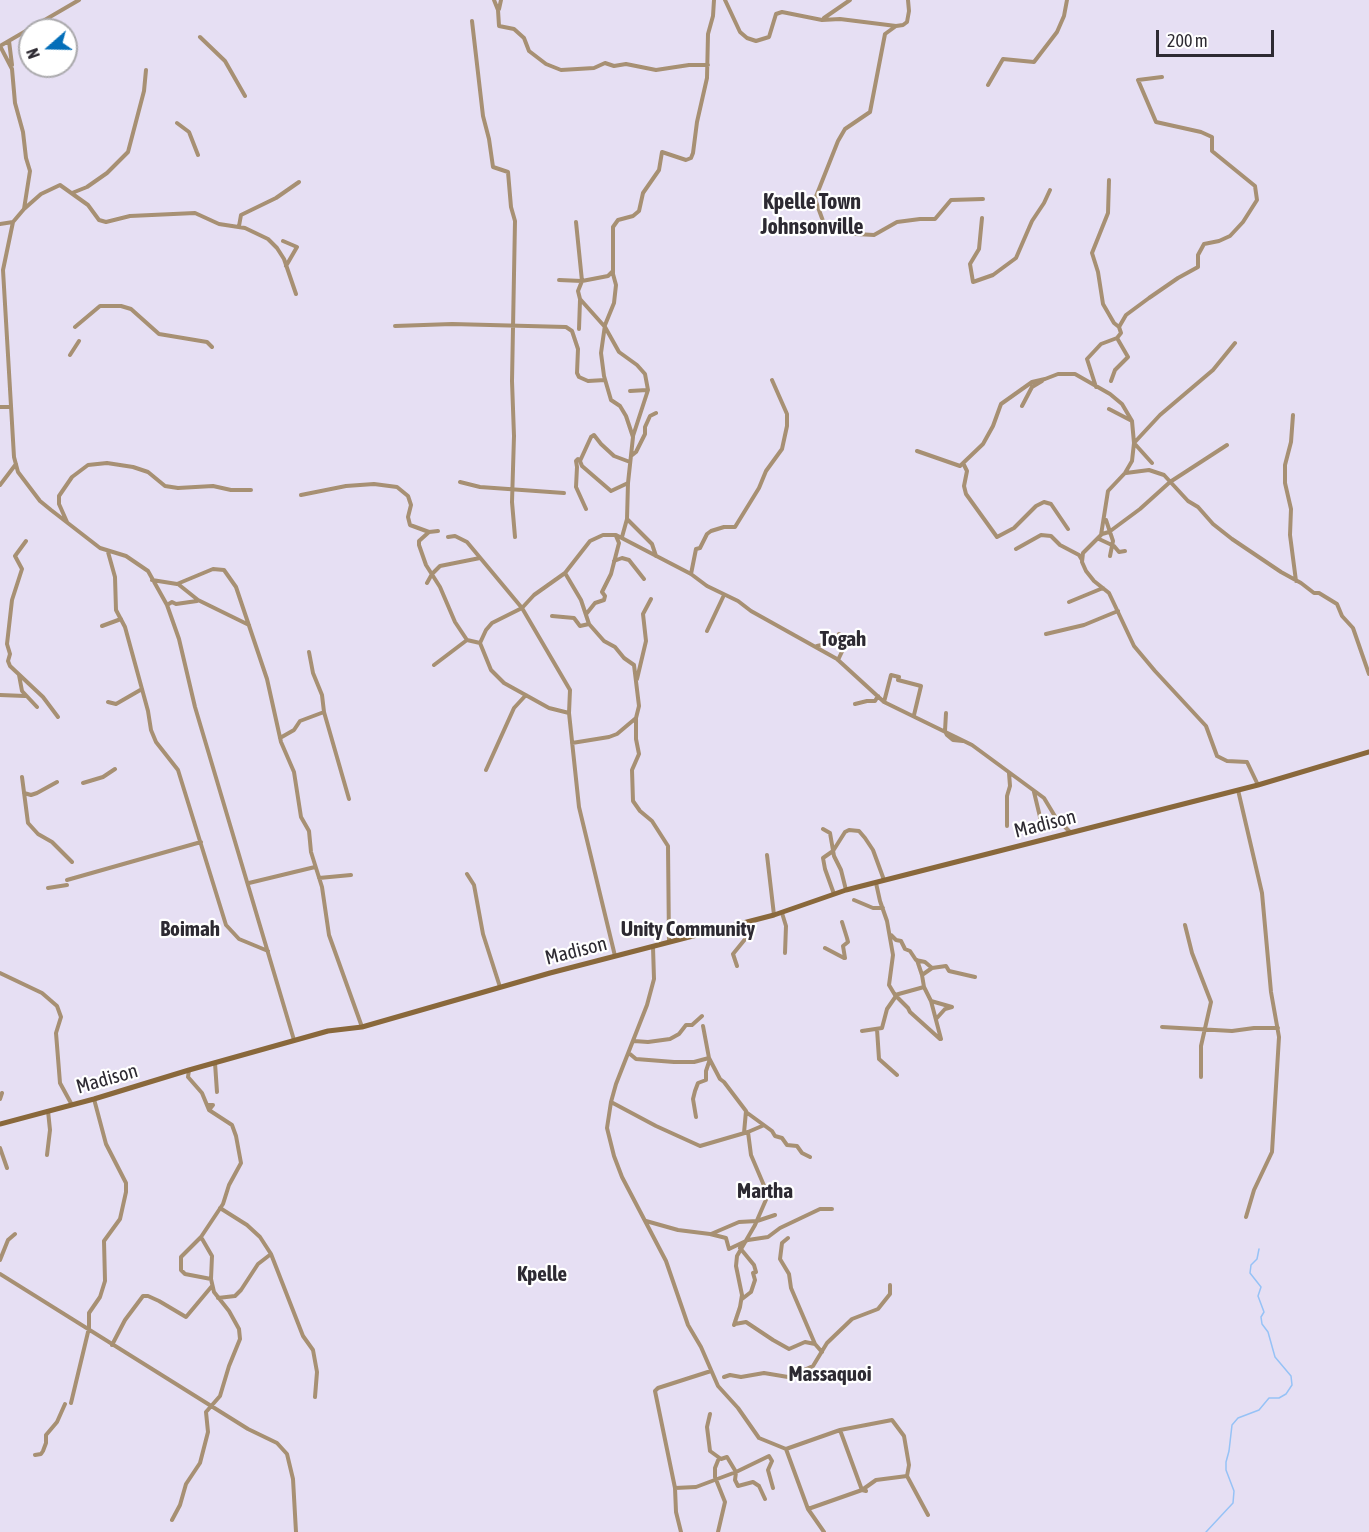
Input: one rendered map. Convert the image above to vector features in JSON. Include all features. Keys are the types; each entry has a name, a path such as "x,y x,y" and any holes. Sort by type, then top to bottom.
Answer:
{"street":[{"path":"12,69 0,46 79,0"},
{"path":"494,0 498,10 499,26 514,29 524,38 529,51 546,64 561,70 594,68 605,63 614,66 626,64 656,70 688,65 708,65"},
{"path":"498,10 501,0"},
{"path":"633,437 627,416 620,406 611,400 601,353 605,327 614,303 616,285 612,246 614,224 639,211 643,194 659,170 662,152 686,160 691,158 708,65 708,34 714,0"},
{"path":"725,0 740,32 756,41 769,37 776,14 782,12 822,20 840,18 896,26"},
{"path":"822,20 850,0"},
{"path":"908,0 907,22 885,34 870,112 845,129 815,200 823,221 836,231 874,235 897,222 935,219 951,200 983,199"},
{"path":"988,85 1003,59 1034,62 1057,32 1064,16 1067,0"},
{"path":"472,21 483,116 493,166 508,172 511,207 515,221 512,325 514,436 512,514 515,537"},
{"path":"200,36 225,61 245,96"},
{"path":"9,41 15,103 30,171 24,209"},
{"path":"72,193 87,187 107,173 128,152 144,91 146,70"},
{"path":"1119,327 1126,315 1178,278 1198,267 1198,255 1204,244 1220,241 1230,236 1243,222 1257,200 1255,186 1212,151 1212,137 1201,132 1156,123 1138,80 1162,77"},
{"path":"177,123 189,132 198,155"},
{"path":"1096,388 1087,359 1101,344 1117,338 1121,333 1102,304 1098,272 1092,253 1108,213 1109,180"},
{"path":"239,226 241,216 276,198 299,182"},
{"path":"294,1040 195,707 179,639 167,605 148,572 126,556 108,552 67,523 40,501 18,472 11,407 3,270 13,222 41,194 60,184 88,205 99,220 106,222 130,216 195,213 219,224 239,226 268,239 277,248 296,294"},
{"path":"982,218 980,249 970,264 973,282 993,275 1016,258 1032,221 1050,190"},
{"path":"0,224 13,222"},
{"path":"576,222 582,281 578,291 579,329"},
{"path":"283,241 297,247 286,266"},
{"path":"559,280 582,281 608,276 613,271"},
{"path":"580,299 605,327 620,352 645,374 648,390 633,437 627,519 622,537"},
{"path":"75,327 100,306 121,306 131,309 159,334 207,342 212,347"},
{"path":"395,326 512,325 569,328 578,349 579,377 588,381 605,380"},
{"path":"1111,381 1115,370 1128,357 1117,338"},
{"path":"70,355 79,341"},
{"path":"1134,443 1160,415 1213,370 1235,343"},
{"path":"1022,406 1032,387 1058,374 1075,374 1110,394 1122,404 1132,421 1134,443 1132,461 1125,473 1108,492 1100,537"},
{"path":"691,574 696,549 700,548 711,531 724,527 735,527 759,488 766,471 782,449 787,426 786,414 772,380"},
{"path":"917,451 960,466 983,444 1001,404 1032,382 1045,380"},
{"path":"630,391 648,390"},
{"path":"0,407 11,407"},
{"path":"1109,409 1132,421"},
{"path":"631,456 636,452 645,434 644,430 650,416 656,413"},
{"path":"1293,415 1292,442 1285,465 1291,509 1290,535 1296,581"},
{"path":"628,483 611,491 582,466 580,461 591,436 594,435 600,444 614,456 630,462"},
{"path":"1134,443 1152,463"},
{"path":"1227,445 1170,482 1140,508 1087,547 1083,553 1083,560 1086,572 1108,593 1134,646 1206,726 1217,756 1227,761 1247,762 1258,785"},
{"path":"580,461 578,459 576,461 576,487 586,509"},
{"path":"963,463 967,471 964,486 966,494 997,537 1014,528 1036,506 1044,502 1051,504 1068,529"},
{"path":"0,485 16,464"},
{"path":"67,523 59,504 59,496 72,477 88,465 133,466 147,472 165,486 178,488 213,486 231,490 251,490"},
{"path":"1125,473 1149,470 1164,476 1225,534 1314,593 1319,593 1337,604 1342,616 1353,628 1369,674"},
{"path":"460,482 480,487 564,493"},
{"path":"301,495 346,486 374,484 397,487 408,496 411,505 408,517 410,525 429,532 438,531"},
{"path":"1105,516 1114,546 1110,556"},
{"path":"627,519 652,544 657,556"},
{"path":"429,532 419,541 426,565 440,587 455,622 467,640 480,643"},
{"path":"569,713 549,708 504,683 491,670 480,643 492,623 522,608 534,595 565,573 590,541 603,535 616,535 691,574 766,620 817,646 838,660 885,702 964,741 1044,798 1056,818 1070,832"},
{"path":"586,614 595,603 604,600 605,596 602,592 611,574 619,543 616,535"},
{"path":"448,537 455,536 467,542 522,608 570,690 569,713 579,807 615,956"},
{"path":"1016,549 1041,536 1051,536 1083,560"},
{"path":"1100,537 1119,552 1125,551"},
{"path":"26,541 15,556 22,569 12,600 7,644 10,654 8,661 43,696 58,717"},
{"path":"108,552 115,577 116,610 125,627 156,742 178,770 226,925 239,939 269,952"},
{"path":"427,583 440,566 481,557"},
{"path":"614,561 622,558 629,560 644,579"},
{"path":"177,584 213,569 224,570 236,587 267,679 280,738 294,771 301,817 309,831 311,852 319,878 328,935 362,1027"},
{"path":"565,573 589,624 604,641 615,647 624,658 634,664 639,706 636,718 639,754 632,771 633,801 640,812 652,821 668,846 669,943"},
{"path":"152,580 177,584 198,600 249,626"},
{"path":"156,586 165,582"},
{"path":"1069,602 1103,588"},
{"path":"707,632 724,595"},
{"path":"636,683 646,641 643,614 651,599"},
{"path":"167,605 172,602 176,604 198,600"},
{"path":"1046,634 1084,625 1118,610"},
{"path":"552,616 574,618 580,626 589,624"},
{"path":"102,626 121,619"},
{"path":"817,646 836,642 840,634 848,639 838,660"},
{"path":"434,665 467,640"},
{"path":"309,652 350,800"},
{"path":"18,673 22,691 37,707"},
{"path":"885,702 891,675 899,677 898,680 921,686 914,715"},
{"path":"108,702 116,704 142,689"},
{"path":"0,695 25,696"},
{"path":"486,770 514,708 526,695"},
{"path":"855,704 875,701 878,696"},
{"path":"280,738 294,730 300,721 324,712"},
{"path":"945,731 946,713"},
{"path":"572,743 617,734 636,718"},
{"name":"Madison","path":"0,1124 294,1040 328,1031 362,1027 500,987 747,923 846,890 1258,785 1369,752"},
{"path":"83,783 103,777 115,769"},
{"path":"1007,826 1009,773"},
{"path":"22,777 28,823 72,862"},
{"path":"24,794 37,793 57,782"},
{"path":"1238,790 1261,885 1271,992 1278,1028 1272,1152 1254,1190 1246,1217"},
{"path":"1034,791 1041,821 1040,829"},
{"path":"823,829 830,833 833,851 846,890"},
{"path":"834,894 822,860 833,851 845,832 859,831 873,850 884,880"},
{"path":"67,880 201,842"},
{"path":"767,855 774,915"},
{"path":"249,883 315,867"},
{"path":"466,874 474,885 483,934 500,987"},
{"path":"319,878 351,875"},
{"path":"876,883 893,955 889,986 910,1012 941,1040 931,1001 916,960 910,951 905,949 901,941 896,940 889,933"},
{"path":"48,888 67,885"},
{"path":"854,900 873,908 883,908"},
{"path":"782,913 786,926 785,953"},
{"path":"825,948 845,958 843,946 848,942 848,938 842,922"},
{"path":"737,966 733,954 746,938 747,923"},
{"path":"1185,925 1210,1002 1202,1046 1201,1077"},
{"path":"653,947 654,979 634,1041 616,1084 607,1128 622,1177 666,1261 688,1325 701,1347 718,1386 738,1408 759,1438 786,1449 840,1430 892,1420 904,1436 909,1465 907,1476 928,1515"},
{"path":"916,960 925,962 932,968"},
{"path":"922,975 932,968 946,966 950,970 975,977"},
{"path":"0,972 42,993 57,1006 61,1017 56,1033 60,1083 72,1105"},
{"path":"862,1031 882,1028 887,1009 895,996 924,987"},
{"path":"931,1001 952,1007 945,1009 936,1020"},
{"path":"634,1041 670,1039 679,1034 686,1025 692,1025 702,1016"},
{"path":"703,1026 709,1059 720,1079 746,1111 762,1126 772,1131 775,1136 782,1138 787,1145 797,1146 802,1153 810,1157"},
{"path":"1162,1027 1205,1030 1278,1028"},
{"path":"877,1029 879,1059 897,1075"},
{"path":"629,1053 636,1059 694,1062 709,1059"},
{"path":"696,1117 693,1099 698,1083 706,1080 709,1059"},
{"path":"214,1063 218,1092"},
{"path":"189,1070 188,1077 202,1093 208,1108 232,1125 241,1163 220,1208 201,1237 181,1257 181,1270 185,1274 211,1279"},
{"path":"0,1099 2,1093"},
{"path":"72,1403 89,1328 89,1313 100,1297 105,1281 104,1241 120,1219 126,1183 106,1143 94,1099"},
{"path":"611,1102 699,1146 762,1126"},
{"path":"47,1155 50,1130 48,1111"},
{"path":"645,1221 678,1230 726,1238 729,1249 739,1247 746,1241 768,1195 751,1155 746,1132 746,1111"},
{"path":"0,1148 7,1168"},
{"path":"220,1208 247,1225 260,1237 271,1254 303,1336 313,1350 317,1372 315,1397"},
{"path":"746,1241 768,1237 780,1228 820,1209 832,1209"},
{"path":"711,1234 739,1222 757,1221 775,1215"},
{"path":"0,1260 8,1240 15,1234"},
{"path":"172,1520 180,1505 186,1484 200,1463 208,1432 206,1412 220,1396 240,1340 239,1329 229,1311 218,1298 213,1286 212,1256 201,1237"},
{"path":"788,1238 782,1243 780,1259 789,1274 791,1288 814,1344 822,1352"},
{"path":"739,1247 754,1265 756,1272 753,1273 755,1280 751,1292 742,1299"},
{"path":"739,1247 736,1266 742,1299 734,1325 746,1322 789,1349 805,1342 814,1344"},
{"path":"218,1298 235,1296 258,1264 271,1254"},
{"path":"0,1274 89,1328 142,1365 213,1405 248,1429 278,1443 287,1454 293,1479 296,1532"},
{"path":"724,1377 764,1373 788,1377 813,1366 827,1343 852,1320 878,1309 890,1294 890,1285"},
{"path":"112,1345 125,1320 143,1296 165,1304 186,1317 213,1286"},
{"path":"681,1532 676,1512 675,1488 655,1391 658,1388 711,1371"},
{"path":"35,1455 43,1451 46,1436 57,1422 65,1404"},
{"path":"710,1414 707,1427 710,1450 721,1459 727,1457 736,1472 735,1480 738,1486 753,1482 759,1486 765,1499"},
{"path":"840,1430 864,1490"},
{"path":"786,1449 808,1509 824,1532"},
{"path":"675,1488 696,1487 736,1472 769,1456 772,1461 768,1470 773,1488"},
{"path":"718,1532 725,1502 716,1478 715,1468 719,1458"},
{"path":"808,1509 864,1490 876,1480 907,1476"}],"waterway":[{"path":"1206,1532 1233,1503 1234,1491 1226,1470 1232,1425 1238,1418 1259,1410 1269,1398 1279,1398 1286,1394 1292,1385 1291,1376 1275,1357 1268,1332 1262,1324 1261,1317 1264,1312 1258,1296 1261,1287 1250,1273 1251,1265 1257,1259 1259,1249"}],"district":[{"name":"Kpelle Town Johnsonville","path":"812,214"},
{"name":"Togah","path":"843,639"},
{"name":"Boimah","path":"190,929"},
{"name":"Unity Community","path":"688,929"},
{"name":"Martha","path":"765,1191"},
{"name":"Kpelle","path":"542,1274"},
{"name":"Massaquoi","path":"830,1374"}]}
